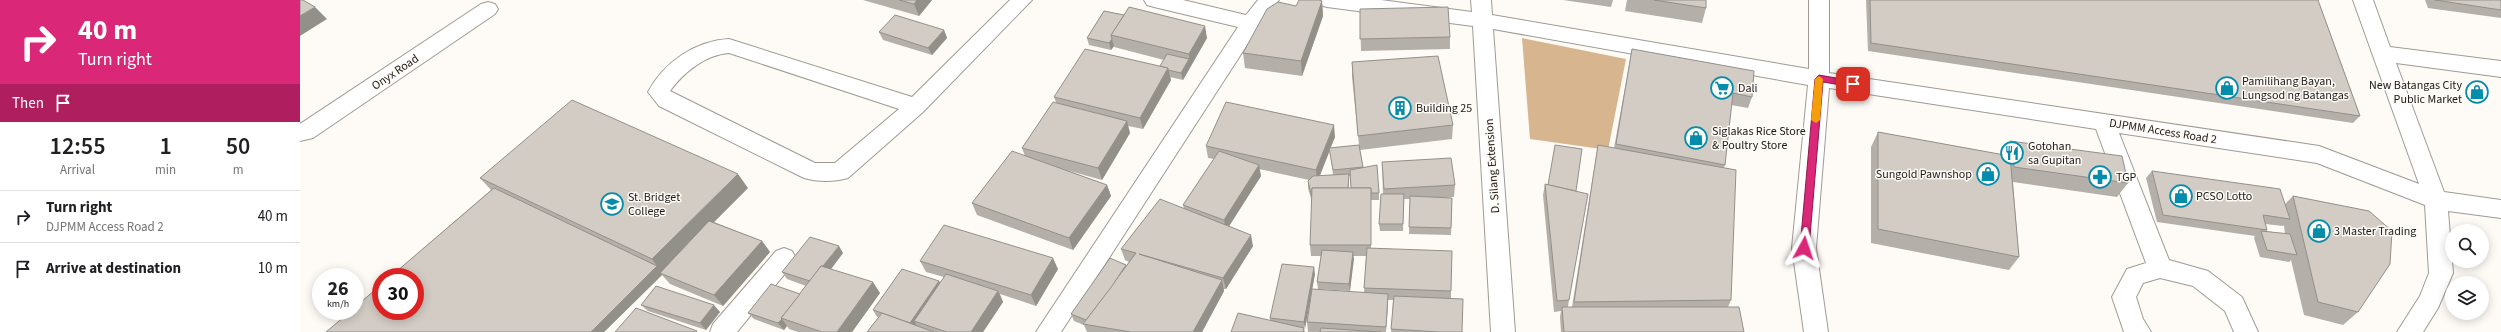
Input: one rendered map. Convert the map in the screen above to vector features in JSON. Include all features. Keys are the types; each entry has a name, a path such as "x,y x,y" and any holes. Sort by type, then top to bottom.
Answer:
{"street":[{"path":"916,106 729,46 707,49 665,79 658,92 666,100 812,172 840,172 916,106 1022,0"},
{"path":"1154,0 1251,23"},
{"path":"1048,332 1251,23 1269,0"},
{"name":"DJPMM Access Road 2","path":"1327,0 1482,10 1819,79 2319,155 2436,200 2501,209"},
{"path":"1816,332 1804,248 1819,79 1819,0"},
{"path":"2363,0 2436,200 2441,273 2430,301 2409,332"},
{"name":"Onyx Road","path":"300,133 305,132 488,9"},
{"name":"D. Silang Extension","path":"1482,10 1503,332"},
{"path":"2383,54 2501,69"},
{"path":"2104,122 2160,268"},
{"path":"722,332 784,258"},
{"path":"2139,332 2132,324 2124,296 2135,276 2160,268 2200,278 2234,304 2246,332"}],"shaded area":[{"path":"1522,38 1626,59 1608,150 1530,139"}],"building":[{"path":"300,0 303,0 315,7 300,16"},
{"path":"899,0 917,0 914,4"},
{"path":"1299,0 1322,1 1301,61 1243,53 1267,9 1278,2 1296,6"},
{"path":"1654,0 1706,0 1706,8"},
{"name":"Pamilihang Bayan, Lungsod ng Batangas","path":"1870,0 2318,0 2360,116 1871,43"},
{"path":"2435,0 2501,0 2501,10"},
{"path":"1129,7 1205,26 1189,54 1111,35"},
{"path":"1448,7 1450,37 1360,39 1360,9"},
{"path":"1104,11 1124,15 1111,35 1112,39 1109,43 1087,38"},
{"path":"895,15 944,30 928,48 879,32"},
{"path":"1085,49 1168,68 1140,118 1054,97"},
{"path":"1632,49 1754,71 1752,97 1733,93 1725,165 1616,144"},
{"path":"1167,54 1189,59 1181,73 1168,70 1168,68 1160,66"},
{"name":"Building 25","path":"1438,56 1453,125 1358,136 1352,62"},
{"path":"572,100 738,174 652,259 480,178"},
{"path":"1053,102 1127,121 1098,168 1022,148"},
{"path":"1226,102 1334,125 1316,170 1206,146"},
{"path":"1878,132 2010,156 2019,257 1878,229"},
{"path":"2010,141 2122,156 2128,183 2014,167"},
{"path":"1359,145 1363,167 1333,170 1329,148"},
{"path":"1555,145 1582,149 1576,191 1548,185"},
{"path":"1598,145 1736,170 1731,300 1574,302"},
{"path":"1012,151 1107,185 1069,238 972,203"},
{"path":"1219,151 1259,165 1224,220 1183,205"},
{"path":"1451,158 1455,185 1384,189 1382,162"},
{"path":"1377,165 1379,193 1371,193 1371,188 1351,188 1350,170"},
{"path":"2152,171 2280,189 2290,219 2263,215 2267,230 2163,215"},
{"path":"1349,174 1348,188 1312,188 1312,198 1308,181 1313,176"},
{"path":"1545,184 1588,194 1569,300 1557,301"},
{"path":"494,188 657,266 591,332 326,332 340,320 364,320 364,299 372,293 372,320 424,320 424,268 401,268"},
{"path":"1312,188 1371,188 1371,245 1310,245"},
{"path":"1381,194 1404,194 1403,224 1379,224"},
{"path":"1410,196 1452,198 1451,228 1409,227"},
{"path":"2293,196 2369,211 2392,231 2390,264 2358,312 2318,302"},
{"path":"1160,199 1251,235 1223,278 1139,254 1222,280 1193,332 1131,332 1083,324 1136,253 1121,249"},
{"path":"709,221 762,241 714,295 660,273"},
{"path":"944,225 1053,258 1031,295 920,261"},
{"path":"2261,231 2290,234 2297,255 2267,250"},
{"path":"810,237 839,246 810,281 782,272"},
{"path":"1367,248 1452,251 1451,291 1364,288"},
{"path":"1322,250 1353,252 1349,284 1317,282"},
{"path":"1110,258 1126,265 1112,286 1086,320 1071,314"},
{"path":"1282,264 1314,267 1304,322 1270,318"},
{"path":"821,266 873,282 837,332 822,332 781,318"},
{"path":"902,269 939,281 910,323 873,310"},
{"path":"946,274 998,291 971,332 947,332 914,321"},
{"path":"771,284 800,294 778,323 748,313"},
{"path":"656,286 714,305 700,323 641,305"},
{"path":"1312,289 1388,294 1386,327 1307,322"},
{"path":"1394,296 1463,299 1462,332 1391,329"},
{"path":"1562,307 1739,307 1744,332 1564,332"},
{"path":"636,308 697,331 615,332"},
{"path":"882,313 934,332 867,332"},
{"path":"1238,313 1304,328 1303,332 1231,332"},
{"path":"1321,328 1381,332 1320,332"}],"slow traffic":[{"path":"1816,120 1819,79"}],"place":[{"name":"Dali","path":"1722,88"},
{"name":"Pamilihang Bayan, Lungsod ng Batangas","path":"2227,88"},
{"name":"New Batangas City Public Market","path":"2477,92"},
{"name":"Building 25","path":"1400,108"},
{"name":"Siglakas Rice Store & Poultry Store","path":"1696,138"},
{"name":"Gotohan sa Gupitan","path":"2012,153"},
{"name":"Sungold Pawnshop","path":"1988,174"},
{"name":"TGP","path":"2100,177"},
{"name":"PCSO Lotto","path":"2181,196"},
{"name":"St. Bridget College","path":"612,204"},
{"name":"3 Master Trading","path":"2319,231"}],"route":[{"path":"1804,248 1819,79 1853,84"}]}
